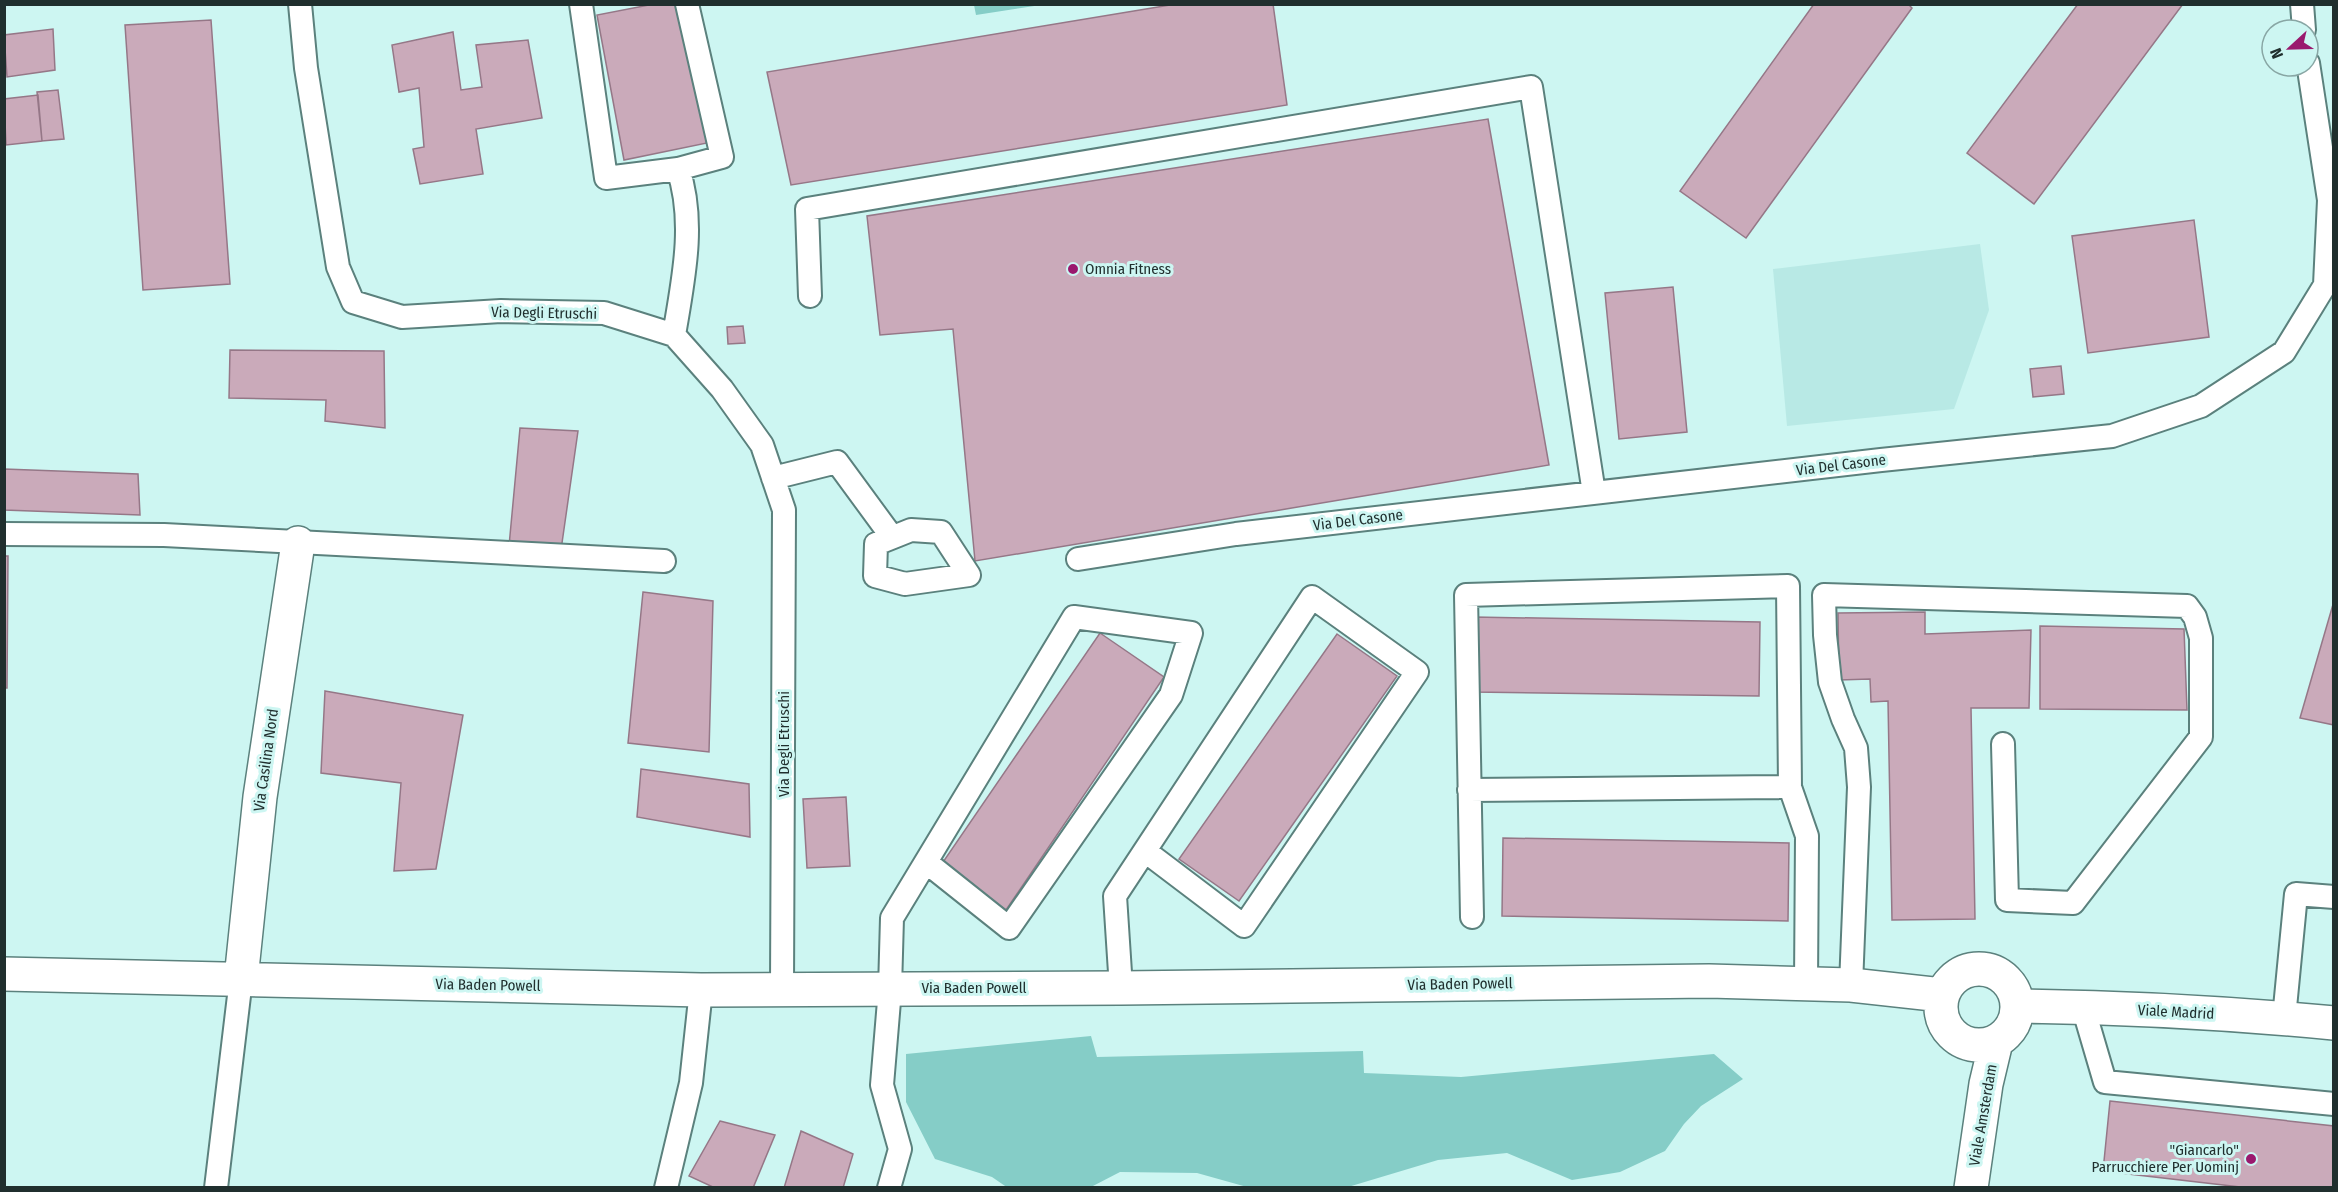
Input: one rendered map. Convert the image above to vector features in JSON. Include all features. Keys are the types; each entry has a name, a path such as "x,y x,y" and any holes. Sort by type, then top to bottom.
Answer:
{"street":[{"name":"Via Casilina Nord","path":"241,979 260,797 298,543"},
{"path":"1979,969 1990,970 2001,976 2009,984 2018,1006 2012,1027 2006,1035 1984,1046 1959,1041 1949,1032 1940,1008 1942,995 1948,984 1967,970 1979,969"},
{"name":"Via Baden Powell","path":"4,974 701,990 1709,981 1851,985 1942,995"},
{"name":"Viale Madrid","path":"2018,1006 2084,1007 2334,1023"},
{"name":"Viale Amsterdam","path":"1971,1188 1986,1084 1996,1042"}],"lane":[{"name":"Via Degli Etruschi","path":"300,4 306,68 338,267 353,302 402,317 501,312 604,314 674,335 722,389 762,445 784,510 782,989"},
{"path":"581,4 606,178 678,169 722,157 687,4"},
{"name":"Via Del Casone","path":"1078,558 1236,534 2112,436 2201,406 2284,352 2325,285 2329,200 2310,78"},
{"path":"810,296 807,209 1531,87 1594,493"},
{"path":"674,335 687,259 685,188 678,169"},
{"path":"773,478 837,462 892,537"},
{"path":"4,534 164,535 664,561"},
{"path":"1472,917 1466,595 1788,586 1790,787 1807,836 1806,984"},
{"path":"1851,985 1859,787 1856,748 1830,682 1824,595 2187,606 2195,617 2201,638 2201,737 2073,903 2007,900 2002,744"},
{"path":"1121,988 1115,896 1312,597 1417,672 1244,926 1145,851"},
{"path":"889,1188 900,1149 882,1085 890,989 892,918 1074,617 1191,633 1171,695 1009,928 926,862"},
{"path":"1469,790 1790,787"},
{"path":"2284,1018 2296,894 2334,897"},
{"path":"216,1188 241,979"},
{"path":"666,1188 691,1083 701,990"},
{"path":"2084,1007 2105,1082 2334,1104"}],"shaded area":[{"path":"974,4 1041,5 976,15"},
{"path":"1980,244 1989,310 1954,409 1787,426 1773,269"},
{"path":"1091,1036 1097,1057 1363,1051 1364,1073 1461,1077 1714,1054 1743,1079 1701,1106 1684,1124 1665,1151 1620,1172 1572,1180 1507,1153 1438,1160 1348,1187 1247,1187 1197,1173 1120,1172 1091,1187 1008,1188 992,1177 935,1159 906,1102 906,1054"}],"building":[{"path":"654,4 681,4 707,143 624,160 597,15"},
{"path":"1176,4 1273,4 1287,105 791,185 767,72"},
{"path":"1814,4 1908,4 1912,8 1746,238 1680,191"},
{"path":"2078,4 2183,4 2034,204 1967,153"},
{"path":"211,20 230,284 143,290 125,25"},
{"path":"53,29 55,70 7,77 4,35"},
{"path":"453,32 461,90 482,87 476,45 528,40 542,118 476,129 483,174 420,184 413,149 424,147 419,88 399,92 392,45"},
{"path":"58,90 64,139 42,141 37,92"},
{"path":"38,95 42,141 6,145 4,99"},
{"path":"1488,119 1549,465 975,561 953,329 880,335 867,216"},
{"path":"2194,220 2209,337 2088,353 2072,236"},
{"path":"1673,287 1687,432 1619,439 1605,293"},
{"path":"743,326 745,343 728,344 727,327"},
{"path":"230,350 384,351 385,428 325,421 326,400 229,398"},
{"path":"2061,366 2064,394 2033,397 2030,369"},
{"path":"520,428 578,431 561,550 509,546"},
{"path":"4,469 138,474 140,515 4,510"},
{"path":"4,556 8,556 7,688 4,688"},
{"path":"643,592 713,601 709,752 628,743"},
{"path":"2334,601 2334,725 2300,718"},
{"path":"1925,612 1925,634 2031,630 2029,708 1971,708 1975,919 1892,920 1888,701 1871,702 1870,679 1839,680 1838,613"},
{"path":"1474,617 1760,622 1759,696 1473,692"},
{"path":"2040,626 2184,629 2187,710 2040,709"},
{"path":"1100,633 1164,677 1006,910 941,865"},
{"path":"1337,634 1397,676 1239,901 1179,859"},
{"path":"325,691 463,715 436,869 394,871 401,783 321,773"},
{"path":"641,769 749,784 750,837 637,817"},
{"path":"846,797 850,866 807,868 803,799"},
{"path":"1503,838 1789,843 1788,921 1502,916"},
{"path":"2110,1101 2334,1126 2334,1188 2249,1188 2103,1171"},
{"path":"720,1121 775,1135 753,1188 715,1188 689,1176"},
{"path":"801,1131 853,1154 843,1188 784,1188"}],"place":[{"name":"Omnia Fitness","path":"1073,269"},
{"name":"\"Giancarlo\" Parrucchiere Per Uominj","path":"2251,1159"}]}
